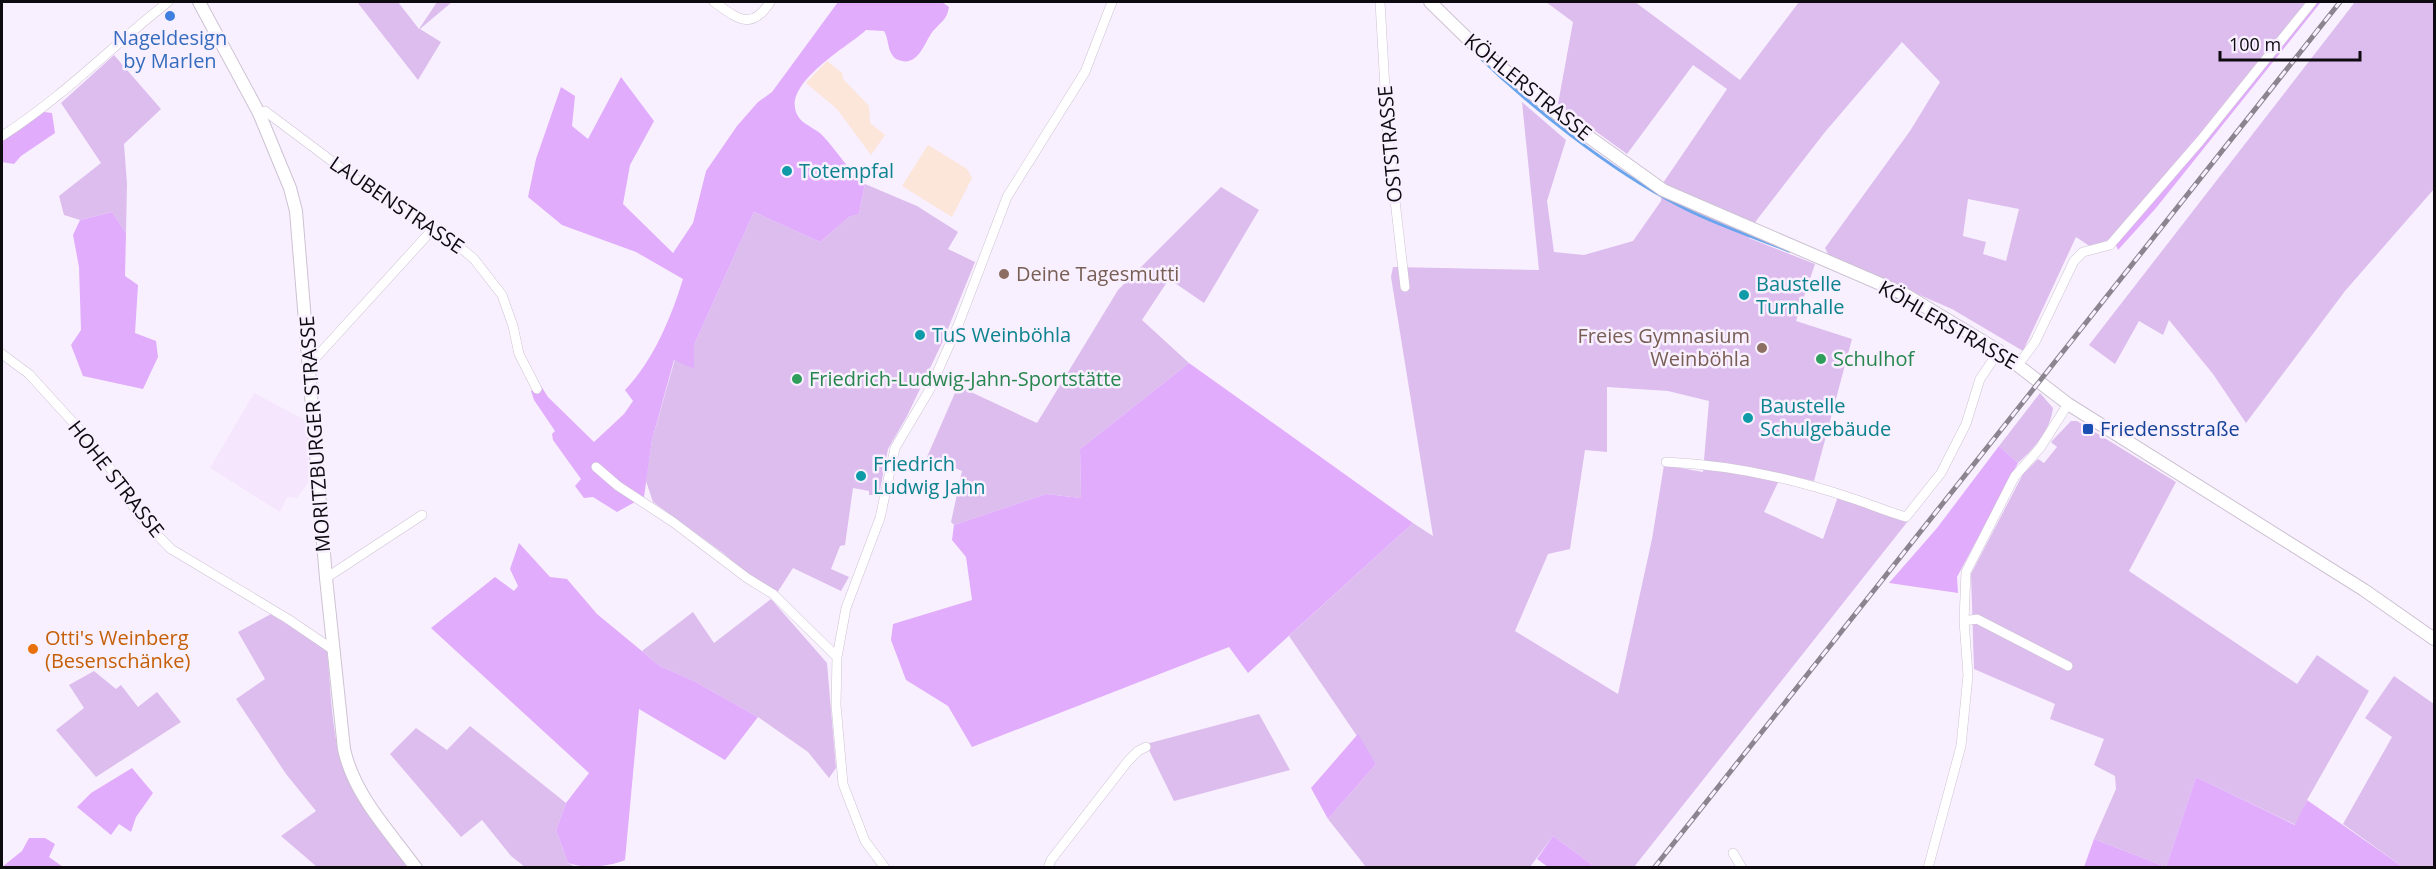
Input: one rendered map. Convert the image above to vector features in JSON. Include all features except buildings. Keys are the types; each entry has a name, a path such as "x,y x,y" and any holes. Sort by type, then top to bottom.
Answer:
{"street":[{"path":"2,136 72,86 128,33 168,2"},
{"name":"MORITZBURGER STRASSE","path":"202,2 259,113 294,198 310,364 326,578 344,750 349,768 363,795 416,867"},
{"path":"714,2 740,19 746,20 759,15 770,2"},
{"path":"885,867 865,841 843,784 836,705 837,657 848,598 880,519 895,448 930,389 959,322 1007,197 1085,72 1112,2"},
{"name":"OSTSTRASSE","path":"1380,2 1388,140 1406,287"},
{"name":"KÖHLERSTRASSE","path":"1430,2 1471,42 1561,117 1663,190 1906,295 1999,351 2068,404 2364,590 2434,639"},
{"path":"2019,365 2035,342 2074,261 2084,252 2110,245 2200,141 2312,2"},
{"name":"LAUBENSTRASSE","path":"259,113 265,111 365,186 463,249 493,281 508,312 519,354 537,389"},
{"path":"310,364 432,230"},
{"path":"1666,462 1712,464 1773,476 1853,498 1906,517 1941,473 1966,424 1980,379 1999,351"},
{"name":"HOHE STRASSE","path":"2,354 29,374 90,441 118,479 138,515 171,549 288,619 333,649"},
{"path":"1928,867 1961,746 1968,675 1964,621 1965,572 2015,476 2040,448 2068,404"},
{"path":"596,467 618,486 673,522 747,578 773,594 837,657"},
{"path":"326,578 422,515"},
{"path":"1964,621 1977,619 2068,666"},
{"path":"1048,867 1051,860 1122,769 1138,751 1146,747"},
{"path":"1733,853 1742,867"}],"shaded area":[{"path":"357,2 398,2 419,29 437,2 452,2 420,29 441,42 418,80"},
{"path":"838,2 942,2 949,7 945,17 913,59 902,61 893,56 884,31 866,30 818,68 797,94 795,107 800,119 822,135 865,184 859,214 849,217 820,242 754,212 694,345 694,369 674,360 652,440 644,497 617,512 593,497 584,498 575,486 581,479 553,440 552,434 555,431 534,400 531,391 541,386 548,397 594,442 624,414 633,401 625,390 644,366 660,338 683,279 636,252 562,225 528,197 536,159 561,87 575,96 572,126 588,139 621,77 654,121 630,165 623,204 673,253 693,223 706,171 737,126 758,102 772,92"},
{"path":"1546,2 1635,2 1740,80 1799,2 2307,2 2113,238 2091,247 2076,237 2023,351 1952,309 1829,256 1825,248 1910,131 1940,82 1902,42 1825,132 1756,221 1749,238 1815,264 1796,321 1852,339 1814,481 1782,474 1764,512 1823,539 1840,491 1912,516 1634,867 1595,867 1553,836 1530,867 1366,867 1328,819 1376,764 1289,636 1413,523 1433,536 1391,277 1393,267 1539,270 1522,102 1566,140 1547,201 1554,252 1584,255 1633,241 1661,201 1663,183 1727,89 1693,65 1627,154 1558,104 1573,22","holes":["1968,199 2019,209 2006,261 1983,254 1986,242 1963,236","1607,387 1668,391 1709,401 1703,472 1664,465 1652,539 1618,694 1515,631 1548,554 1570,549 1585,450 1607,452"]},
{"path":"2307,2 2321,2 2156,208 2118,250 2113,238"},
{"path":"2355,2 2434,2 2434,189 2345,291 2246,423 2213,374 2169,320 2163,335 2139,321 2115,364 2089,345"},
{"path":"114,55 161,109 124,144 127,184 126,233 112,212 80,220 64,215 59,196 101,163 61,103"},
{"path":"827,61 842,73 843,79 869,106 870,123 885,135 871,155 837,109 806,83"},
{"path":"44,112 52,113 55,133 21,156 14,164 2,162 2,141"},
{"path":"928,145 967,169 972,178 952,217 902,186"},
{"name":"Friedrich-Ludwig-Jahn-Sportstätte","path":"865,184 917,206 958,232 948,249 975,262 943,341 907,416 888,449 879,495 869,495 869,491 853,488 845,545 840,546 831,569 849,577 841,591 793,568 777,593 747,574 723,553 653,502 646,481 652,440 675,359 694,369 694,345 754,212 820,242 849,217 859,214"},
{"path":"1221,187 1259,210 1204,303 1169,279 1142,320 1189,363 1080,449 1081,498 1046,494 954,525 951,522 962,471 927,457 958,386 1037,423 1118,290"},
{"path":"112,212 126,233 125,276 138,285 135,333 156,341 158,357 143,389 83,376 71,345 81,330 79,267 73,235 80,220"},
{"path":"1189,363 1413,523 1248,673 1229,647 972,747 948,706 906,680 891,640 893,624 972,600 966,557 952,540 954,525 1046,494 1081,498 1080,449"},
{"path":"254,393 307,421 310,480 297,498 287,497 280,512 210,468"},
{"path":"2040,393 2053,408 2049,424 2041,438 2018,463 1999,446"},
{"path":"2071,421 2077,421 2176,482 2129,571 2297,684 2317,655 2369,691 2307,800 2296,825 2196,777 2166,867 2094,839 2116,789 2115,776 2094,765 2104,739 2050,719 2055,704 1974,669 1971,574 2023,474 2038,459 2044,463 2057,447 2051,442"},
{"path":"1999,446 2018,463 1957,577 1958,593 1889,583 1937,528"},
{"path":"519,543 550,577 567,579 597,614 660,666 694,681 758,717 725,760 639,709 625,860 604,866 589,867 568,863 556,830 566,803 589,773 431,628 495,577 514,591 518,586 510,569"},
{"path":"771,599 827,663 836,768 829,778 808,752 758,717 694,681 660,666 642,651 693,612 714,643"},
{"path":"271,614 327,650 334,725 343,768 363,807 409,867 317,867 281,836 316,811 286,774 236,699 265,679 238,632"},
{"path":"94,671 116,689 121,685 138,707 157,692 181,722 96,777 56,730 84,708 69,685"},
{"path":"2394,676 2434,704 2434,867 2403,867 2343,824 2392,737 2365,718"},
{"path":"1259,714 1290,770 1174,801 1146,744"},
{"path":"470,726 566,803 556,830 568,863 576,867 525,867 511,856 482,820 461,837 390,754 416,728 447,750"},
{"path":"1358,734 1376,764 1328,819 1311,788"},
{"path":"132,768 153,793 136,817 131,832 119,824 111,835 77,807 91,793"},
{"path":"2196,777 2295,825 2307,800 2403,867 2166,867"},
{"path":"1553,836 1595,867 1548,867 1537,859"},
{"path":"29,838 45,838 55,844 49,857 63,867 2,867 22,851"},
{"path":"2094,839 2166,867 2084,867"}],"waterway":[{"path":"1473,51 1544,114 1625,174 1691,212 1789,251"},
{"path":"1892,295 1910,305"}],"railway":[{"path":"1654,868 2340,2"}],"place":[{"name":"Nageldesign by Marlen","path":"170,16"},
{"name":"Totempfal","path":"787,171"},
{"name":"Deine Tagesmutti","path":"1004,274"},
{"name":"Baustelle Turnhalle","path":"1744,295"},
{"name":"TuS Weinböhla","path":"920,335"},
{"name":"Freies Gymnasium Weinböhla","path":"1762,348"},
{"name":"Schulhof","path":"1821,359"},
{"name":"Friedrich-Ludwig-Jahn-Sportstätte","path":"797,379"},
{"name":"Baustelle Schulgebäude","path":"1748,418"},
{"name":"Friedensstraße","path":"2088,429"},
{"name":"Friedrich Ludwig Jahn","path":"861,476"},
{"name":"Otti's Weinberg (Besenschänke)","path":"33,649"}]}
